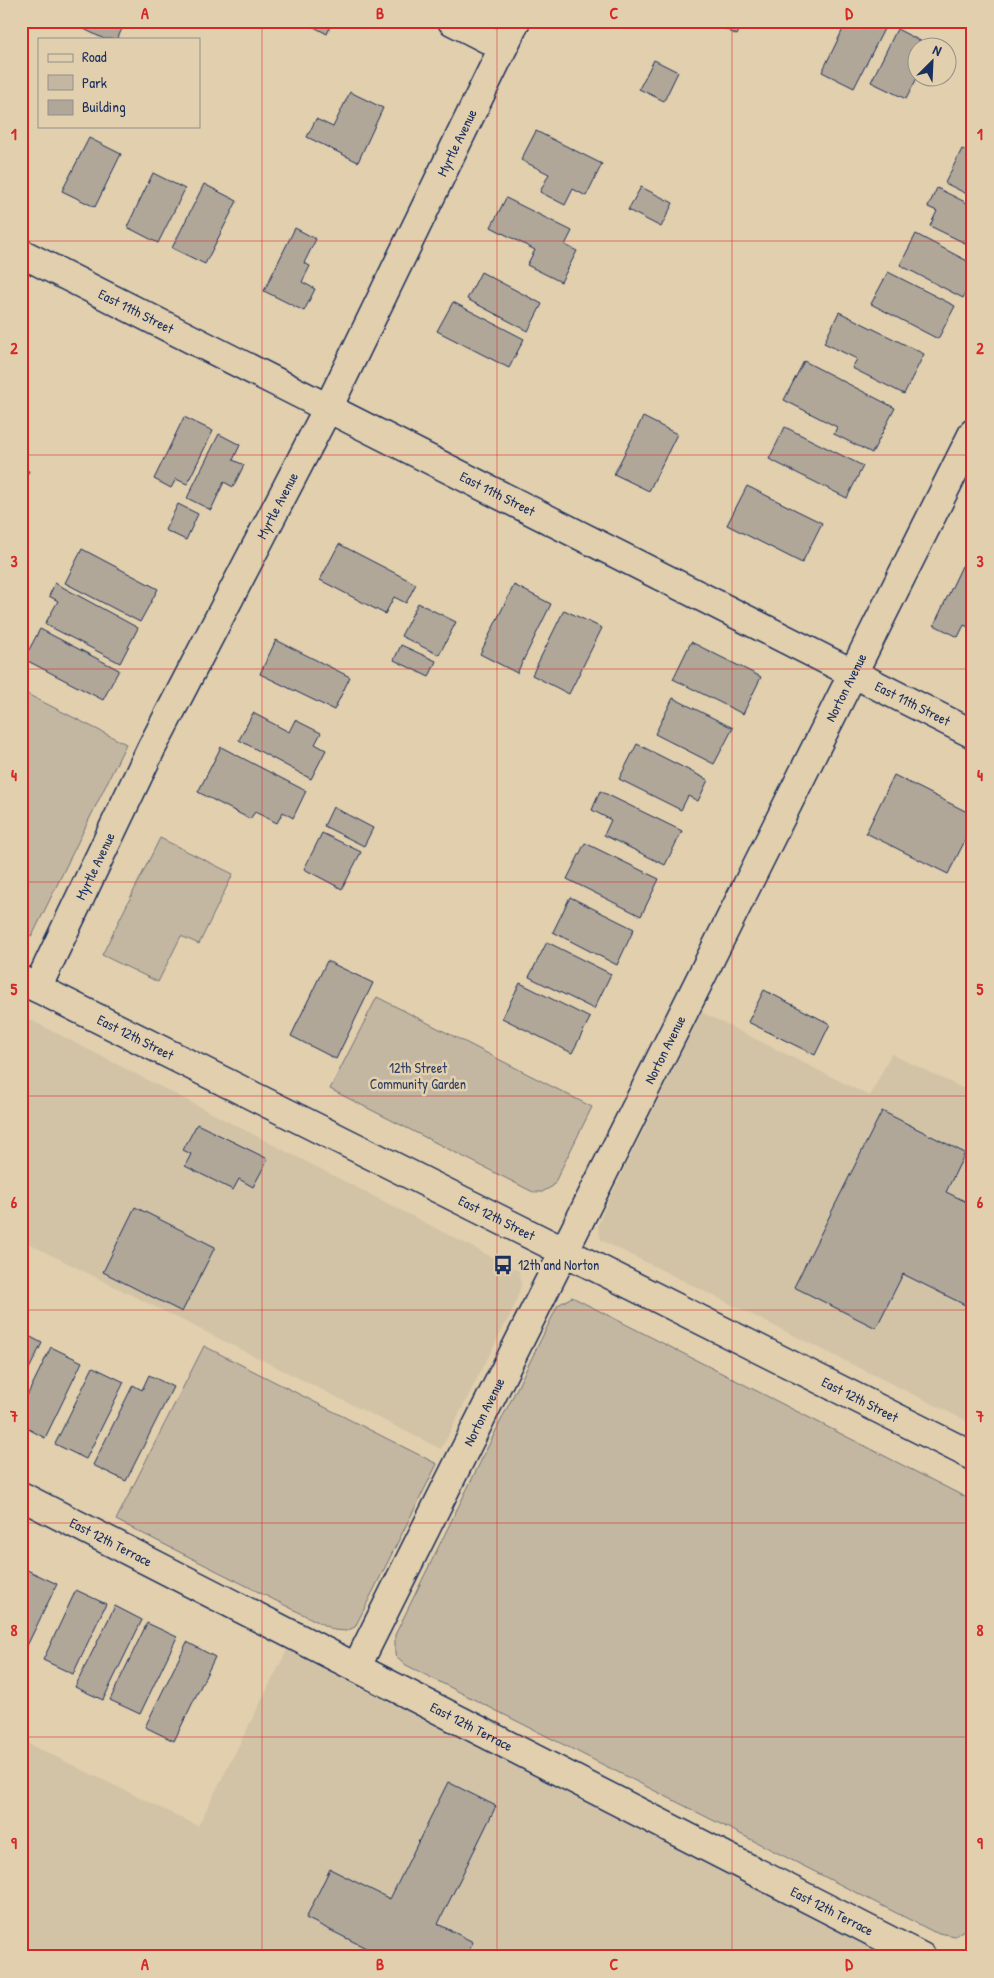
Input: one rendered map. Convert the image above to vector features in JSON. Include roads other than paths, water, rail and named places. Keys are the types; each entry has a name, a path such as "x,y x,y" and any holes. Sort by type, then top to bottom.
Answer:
{"street":[{"path":"452,21 503,47"},
{"name":"Myrtle Avenue","path":"29,984 328,408 516,21"},
{"name":"East 11th Street","path":"21,253 973,734"},
{"name":"Norton Avenue","path":"357,1666 973,433"},
{"name":"East 12th Street","path":"29,984 973,1456"},
{"name":"East 12th Terrace","path":"21,1496 357,1666 922,1957"}],"place":[{"name":"12th and Norton","path":"503,1265"}],"park label":[{"name":"12th Street Community Garden","path":"418,1076"}]}
